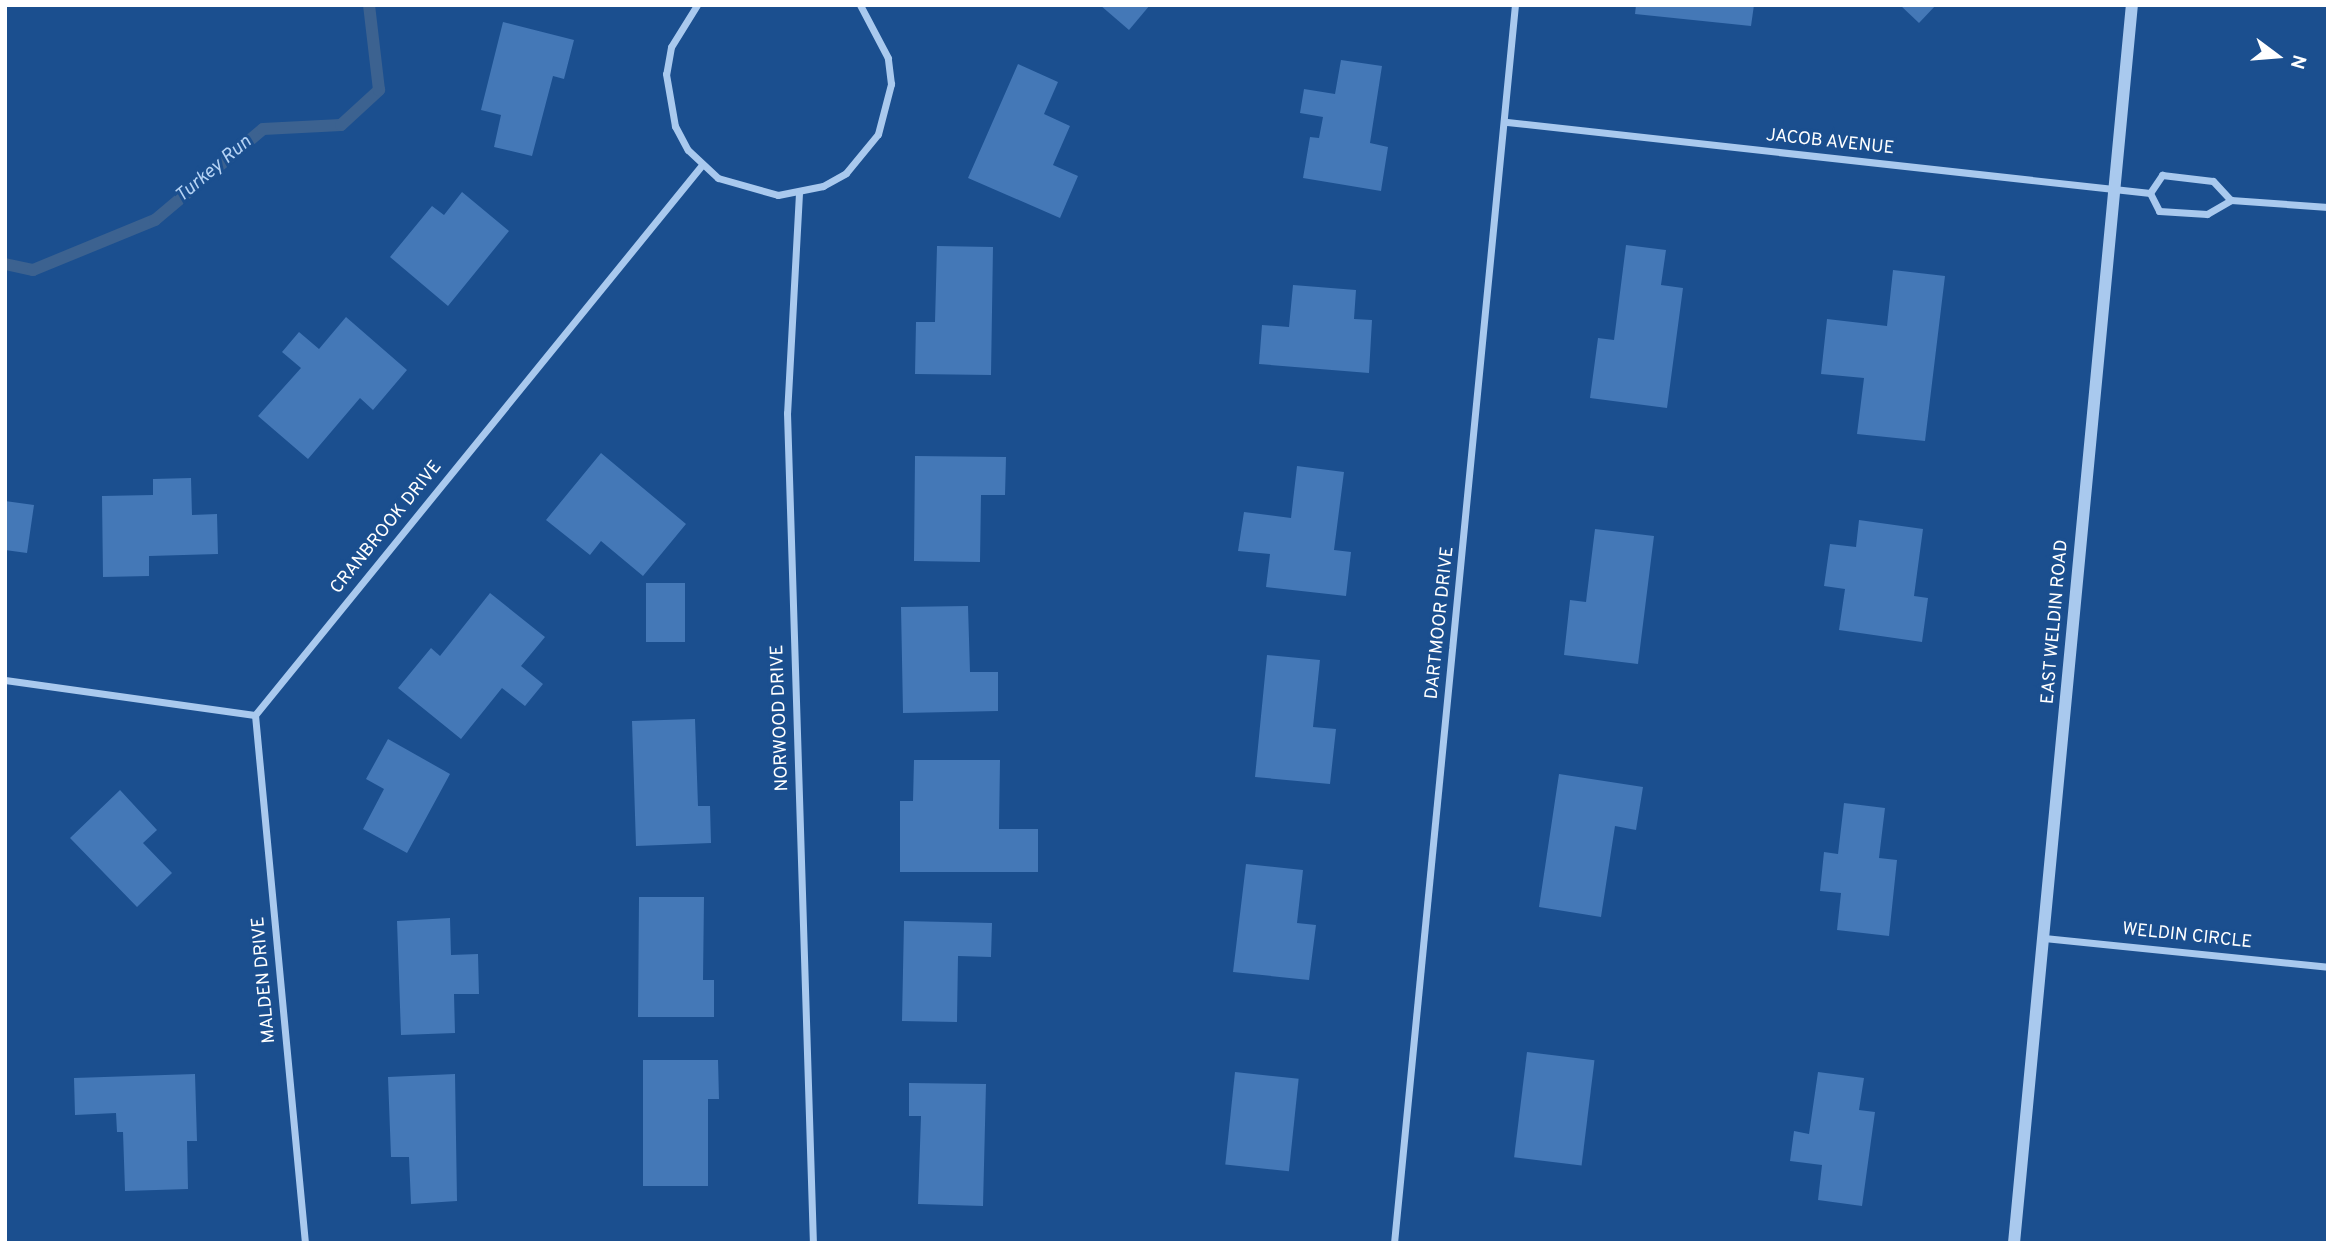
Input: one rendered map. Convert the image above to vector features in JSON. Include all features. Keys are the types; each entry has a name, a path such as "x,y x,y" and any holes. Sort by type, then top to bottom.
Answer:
{"street":[{"path":"697,5 671,47 666,74 675,126 702,165 737,187 799,193 846,173 878,134 889,96 888,58 860,5"},
{"path":"866,12 874,5"},
{"name":"DARTMOOR DRIVE","path":"1394,1243 1507,122 1515,5"},
{"name":"EAST WELDIN ROAD","path":"2014,1243 2132,5"},
{"name":"JACOB AVENUE","path":"1507,122 2150,193"},
{"name":"CRANBROOK DRIVE","path":"256,715 702,165"},
{"path":"2231,200 2213,181 2162,175 2150,193 2159,211 2207,214 2231,200 2328,207"},
{"name":"NORWOOD DRIVE","path":"799,193 787,413 813,1243"},
{"path":"5,680 256,715"},
{"name":"MALDEN DRIVE","path":"256,715 305,1243"},
{"name":"WELDIN CIRCLE","path":"2044,938 2328,967"}],"building":[{"path":"1100,5 1150,5 1129,30"},
{"path":"1636,5 1754,5 1751,26 1635,14"},
{"path":"1900,5 1936,5 1919,23"},
{"path":"503,22 574,40 564,79 553,76 532,156 494,147 501,115 481,110"},
{"path":"1341,60 1382,66 1370,143 1388,147 1381,191 1303,178 1310,137 1319,138 1323,117 1300,113 1304,89 1335,94"},
{"path":"1018,64 1058,82 1044,114 1070,126 1053,165 1078,176 1060,218 968,178"},
{"path":"462,192 509,231 448,306 390,257 432,206 444,215"},
{"path":"1626,245 1666,250 1661,285 1683,288 1667,408 1590,398 1598,338 1614,340"},
{"path":"937,246 993,247 991,375 915,374 916,322 935,322"},
{"path":"1893,270 1945,276 1925,441 1857,434 1864,378 1821,374 1827,319 1887,326"},
{"path":"1293,285 1356,290 1354,319 1372,320 1369,373 1259,364 1262,325 1289,327"},
{"path":"346,317 407,370 373,410 360,398 308,459 258,416 301,368 282,352 299,332 319,349"},
{"path":"601,453 686,524 643,576 601,541 590,555 546,520"},
{"path":"915,456 1006,457 1005,495 981,495 980,562 914,561"},
{"path":"1297,466 1344,472 1334,550 1351,552 1346,596 1266,587 1270,554 1238,551 1244,512 1291,518"},
{"path":"191,478 192,515 217,514 218,554 149,556 149,576 103,577 102,496 153,495 153,479"},
{"path":"5,501 34,505 27,553 5,550"},
{"path":"1859,520 1923,529 1914,596 1928,598 1922,642 1839,630 1845,589 1824,586 1830,544 1856,547"},
{"path":"1595,529 1654,536 1638,664 1564,655 1570,600 1586,602"},
{"path":"646,583 685,583 685,642 646,642"},
{"path":"490,593 545,637 521,666 543,684 525,706 502,688 461,739 398,688 431,648 440,656"},
{"path":"968,606 970,672 998,672 998,711 903,713 901,607"},
{"path":"1267,655 1320,660 1313,727 1336,729 1330,784 1255,777"},
{"path":"695,719 698,806 710,806 711,843 636,846 632,721"},
{"path":"388,739 450,774 407,853 363,829 384,789 366,779"},
{"path":"914,760 1000,760 999,829 1038,829 1038,872 900,872 900,801 913,801"},
{"path":"1559,774 1643,787 1636,830 1615,826 1601,917 1539,907"},
{"path":"120,790 157,830 143,843 172,873 137,907 70,838"},
{"path":"1844,803 1885,808 1879,858 1897,860 1889,936 1837,930 1841,893 1820,891 1824,852 1838,854"},
{"path":"1246,864 1303,870 1297,923 1316,925 1309,980 1233,972"},
{"path":"639,897 704,897 703,980 714,980 714,1017 638,1017"},
{"path":"450,918 451,955 478,954 479,994 454,994 455,1033 401,1035 397,921"},
{"path":"904,921 992,923 991,957 958,956 957,1022 902,1021"},
{"path":"1527,1052 1594,1060 1582,1165 1514,1157"},
{"path":"643,1060 718,1060 719,1099 708,1099 708,1186 643,1186"},
{"path":"1235,1072 1299,1079 1289,1171 1225,1164"},
{"path":"1818,1072 1864,1078 1859,1110 1875,1112 1862,1206 1818,1200 1822,1165 1790,1161 1794,1131 1809,1134"},
{"path":"195,1074 197,1141 187,1141 188,1189 125,1191 123,1132 117,1132 116,1113 75,1115 74,1078"},
{"path":"455,1074 457,1201 411,1204 409,1157 391,1157 388,1077"},
{"path":"909,1083 986,1084 983,1206 918,1204 921,1116 909,1116"}],"waterway":[{"name":"Turkey Run","path":"5,264 33,270 155,220 263,129 341,125 379,90 369,5"}]}
